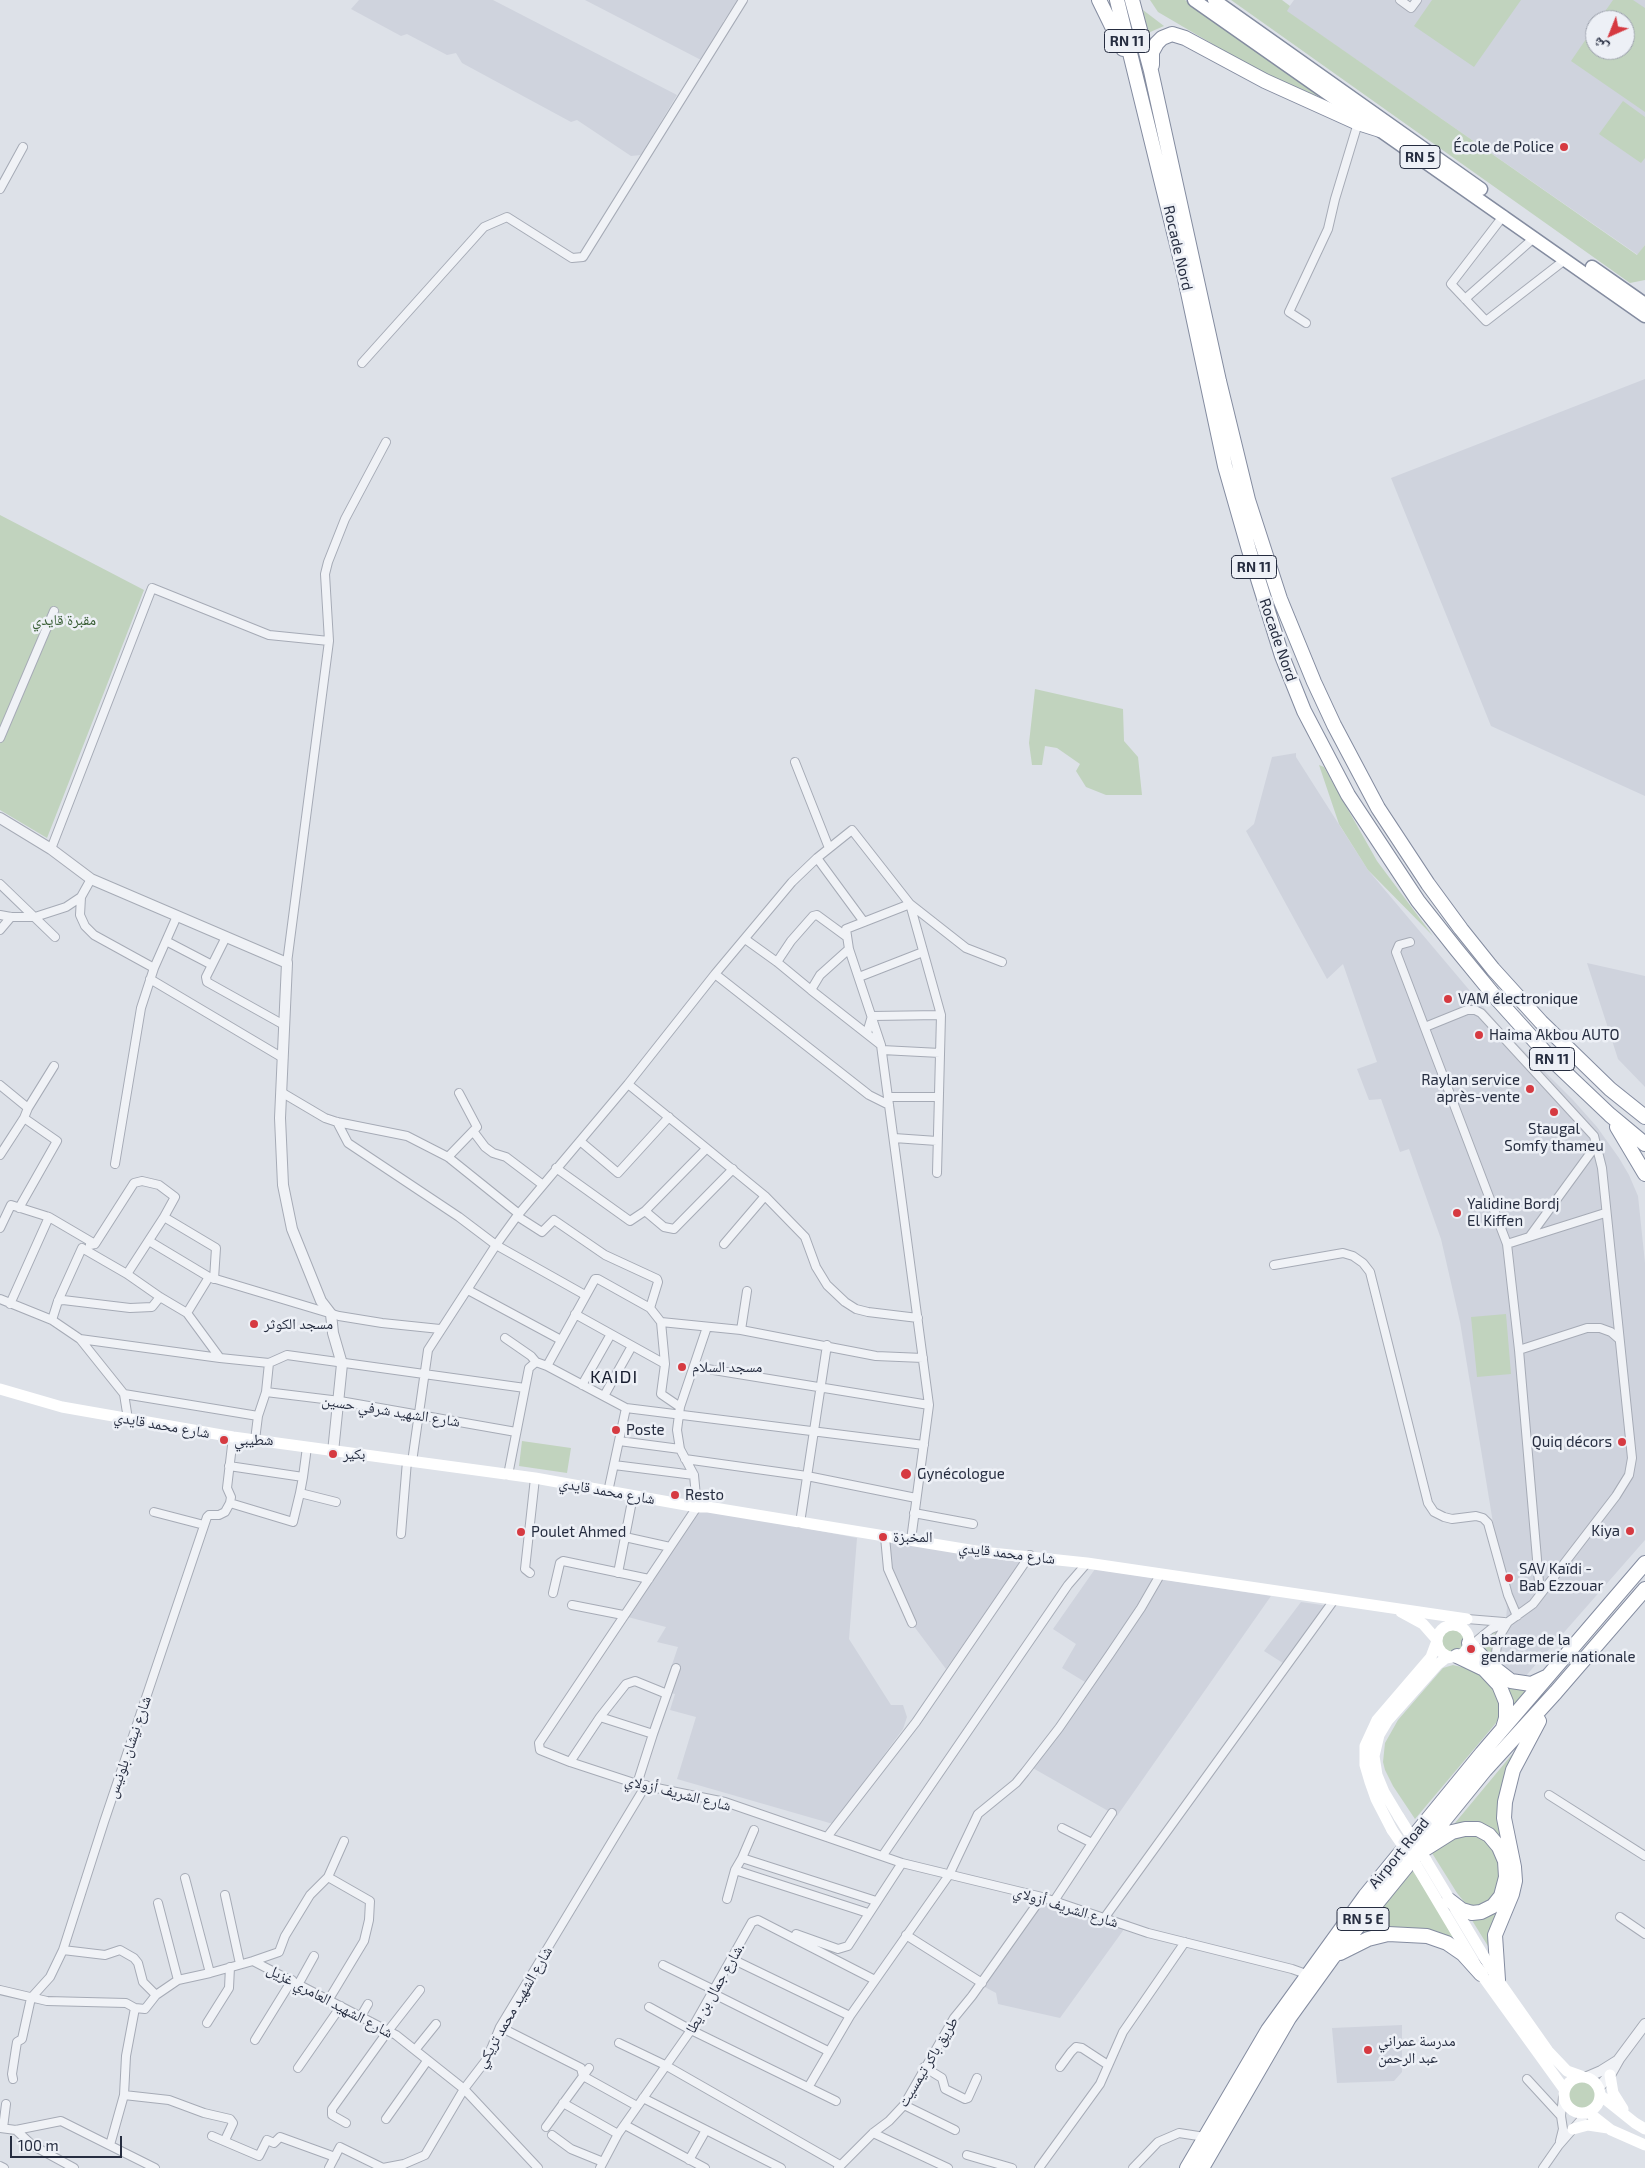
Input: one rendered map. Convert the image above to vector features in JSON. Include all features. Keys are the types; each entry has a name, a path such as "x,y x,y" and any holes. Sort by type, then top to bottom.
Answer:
{"highway":[{"path":"1099,0 1138,81"},
{"name":"Rocade Nord","path":"1117,0 1183,270 1225,466 1282,656 1304,711 1348,795 1418,901 1497,999 1552,1060 1610,1115 1645,1144"},
{"name":"Rocade Nord","path":"1132,0 1151,71 1219,381 1248,500 1284,607 1330,717 1378,808 1428,884 1461,929 1493,969 1541,1022 1610,1089 1645,1117"},
{"name":"RN 5","path":"1194,0 1566,260 1637,303"},
{"name":"RN 5","path":"1214,0 1637,303 1645,316"},
{"path":"1151,71 1152,52 1157,43 1162,38 1172,34 1185,38 1265,81 1358,123 1380,130"},
{"path":"1610,1115 1634,1152 1645,1174"},
{"name":"Airport Road","path":"1187,2168 1268,2030 1306,1974 1365,1896 1502,1729 1645,1563"},
{"name":"Airport Road","path":"1202,2168 1289,2018 1332,1956 1418,1860 1485,1770 1556,1692 1645,1589"},
{"path":"1600,1642 1645,1601"},
{"path":"1463,1650 1510,1681 1520,1684 1531,1684 1548,1676"},
{"path":"1463,1650 1499,1685 1506,1702 1506,1718 1502,1729"},
{"path":"1498,1980 1495,1935 1512,1894 1515,1881 1504,1818 1508,1786 1518,1757 1556,1692"},
{"path":"1418,1860 1452,1832 1465,1829 1478,1829 1489,1835 1499,1847 1504,1861 1506,1877 1501,1896 1493,1906 1472,1914 1462,1910 1449,1900"},
{"path":"1332,1956 1368,1939 1388,1934 1427,1936 1447,1943 1463,1954 1481,1974"}],"main road":[{"name":"شارع محمد قايدي","path":"0,1389 62,1407 232,1437 535,1478 697,1507 708,1507 982,1552 1030,1555 1088,1562 1160,1575 1438,1614 1458,1624"},
{"path":"1393,1608 1423,1624 1437,1641 1440,1650 1463,1650"},
{"path":"1600,2091 1597,2106 1588,2112 1577,2113 1568,2107 1564,2093 1481,1974 1418,1860 1399,1817 1376,1775 1374,1756 1379,1736 1388,1720 1441,1661 1463,1650 1468,1634 1458,1624 1440,1631 1434,1650 1426,1662 1377,1720 1365,1746 1365,1765 1373,1791 1392,1830 1418,1860 1449,1900 1498,1980 1555,2060 1567,2071 1592,2079 1600,2091 1640,2126"},
{"path":"1610,2075 1613,2093 1640,2126"},
{"path":"1564,2093 1572,2079 1584,2077"},
{"path":"1588,2112 1611,2130"},
{"path":"1573,2129 1596,2125 1645,2145"}],"street":[{"path":"362,363 484,227 507,217 572,258 582,257 743,0"},
{"path":"1400,0 1411,8 1417,0"},
{"path":"1306,323 1289,312 1328,229 1358,123"},
{"path":"0,190 23,147"},
{"path":"1504,215 1451,284 1486,321 1566,260"},
{"path":"1465,299 1535,237"},
{"path":"333,1452 340,1402 342,1364 333,1333 331,1314 320,1302 310,1277 287,1208 283,1185 281,1092 287,963 329,641 326,574 328,562 345,519 386,442"},
{"path":"51,849 152,588 269,635 329,641"},
{"path":"0,738 54,611"},
{"path":"795,762 829,848"},
{"path":"0,818 51,849 91,879 287,963"},
{"path":"401,1534 409,1462 423,1373 428,1350 440,1329 518,1215 628,1084 715,974 792,882 817,858 852,830 910,904 966,948 1002,962"},
{"path":"817,858 864,922"},
{"path":"91,879 81,897 80,915 85,926 94,935 154,968"},
{"path":"0,884 55,937"},
{"path":"0,915 35,917 66,907 81,897"},
{"path":"910,904 846,929 849,949 882,1048 929,1405 911,1540"},
{"path":"910,904 941,1015 936,1173"},
{"path":"777,962 791,941 813,916 817,915 847,937"},
{"path":"115,1164 137,1029 150,979 177,916"},
{"path":"0,930 11,917"},
{"path":"916,922 929,919"},
{"path":"226,937 206,977 207,982 284,1024"},
{"path":"745,939 867,1033 882,1048 940,1053"},
{"path":"166,941 212,964"},
{"path":"1410,942 1398,945 1396,952 1507,1244 1540,1594"},
{"path":"811,990 820,975 849,949"},
{"path":"859,977 923,952"},
{"path":"715,974 869,1095 889,1101 938,1097"},
{"path":"150,979 283,1058"},
{"path":"1425,1027 1468,1010 1475,1010 1481,1013 1594,1136 1602,1168 1632,1467 1616,1496 1534,1604 1508,1622 1491,1629 1463,1650"},
{"path":"872,1016 941,1015"},
{"path":"867,1033 872,1016"},
{"path":"1,1150 24,1118 28,1108 54,1066"},
{"path":"628,1084 766,1196 805,1236 816,1267 827,1285 845,1302 856,1309 868,1312 918,1318"},
{"path":"0,1085 28,1108"},
{"path":"281,1092 325,1118 407,1136 448,1157 518,1215 542,1232 554,1220 606,1255 657,1279 658,1282 650,1308"},
{"path":"448,1157 477,1127 459,1093"},
{"path":"580,1141 618,1173 669,1117"},
{"path":"19,1208 57,1141 24,1118"},
{"path":"337,1122 348,1143 496,1245 585,1295"},
{"path":"473,1131 493,1153 506,1157 543,1184"},
{"path":"894,1138 937,1141"},
{"path":"1530,1236 1597,1144"},
{"path":"556,1168 627,1220 633,1220 645,1211 706,1149"},
{"path":"645,1211 664,1227 674,1229 733,1170"},
{"path":"52,1320 58,1301 82,1248 95,1244 134,1182 142,1181 159,1186 175,1197 127,1274"},
{"path":"724,1244 766,1196"},
{"path":"0,1228 10,1205 49,1217 95,1244"},
{"path":"1507,1244 1606,1213"},
{"path":"10,1304 49,1217"},
{"path":"164,1217 216,1248 212,1278 187,1313"},
{"path":"149,1241 212,1278 331,1314 382,1323 440,1329"},
{"path":"82,1248 127,1274 187,1313 220,1358"},
{"path":"1274,1264 1343,1253 1363,1262 1370,1272 1428,1503 1434,1512 1444,1517 1452,1519 1476,1516 1483,1518 1488,1523 1508,1594 1517,1616"},
{"path":"547,1366 592,1282 598,1279 650,1308 662,1322 665,1364 661,1394 679,1411"},
{"path":"468,1290 561,1340"},
{"path":"741,1330 747,1291"},
{"path":"58,1301 130,1308 152,1307 160,1297"},
{"path":"0,1299 52,1320 80,1339 124,1394 128,1419"},
{"path":"575,1314 665,1364"},
{"path":"662,1322 741,1330 827,1345 876,1356 923,1358"},
{"path":"697,1507 694,1474 680,1449 677,1430 679,1411 707,1327"},
{"path":"1518,1350 1587,1328 1600,1328 1611,1332 1619,1339"},
{"path":"582,1385 611,1334"},
{"path":"505,1338 531,1356 536,1362 626,1408 679,1411 813,1432 924,1445"},
{"path":"80,1339 269,1363 287,1355 525,1388"},
{"path":"800,1523 827,1345"},
{"path":"604,1396 632,1346"},
{"path":"508,1475 529,1368 536,1362"},
{"path":"254,1440 258,1416 266,1392 269,1363"},
{"path":"695,1367 929,1405"},
{"name":"شارع الشهيد شرفي حسين","path":"266,1392 417,1414 516,1432"},
{"path":"124,1394 258,1416"},
{"path":"608,1492 626,1408"},
{"path":"154,1512 204,1525 206,1517 209,1515 219,1515 225,1512 231,1497 227,1488 232,1437"},
{"path":"619,1441 680,1449"},
{"path":"230,1503 293,1522 308,1448"},
{"path":"685,1459 807,1476 916,1498"},
{"path":"614,1465 694,1474"},
{"path":"229,1466 303,1477"},
{"path":"530,1573 525,1569 528,1525 535,1478"},
{"path":"300,1493 336,1502"},
{"path":"618,1573 633,1496"},
{"name":"شارع الشريف أزولاي","path":"697,1507 539,1743 540,1750 637,1784 725,1802 902,1862 1042,1897 1148,1933 1292,1968 1306,1974"},
{"path":"914,1513 973,1524"},
{"name":"شارع نيشان بلونيس","path":"31,1998 50,1977 63,1950 204,1525"},
{"path":"625,1537 670,1547"},
{"path":"885,1537 888,1569 912,1623"},
{"path":"827,1837 916,1722 1030,1555"},
{"path":"553,1593 562,1561 649,1579"},
{"path":"882,1855 1068,1585 1088,1562"},
{"path":"808,2086 850,2016 949,1875 978,1814 1016,1783 1042,1750 1126,1631 1160,1575"},
{"path":"1105,1917 1334,1600"},
{"path":"572,1605 623,1615"},
{"path":"1458,1624 1508,1622"},
{"path":"1500,1673 1496,1653 1499,1637 1508,1622"},
{"path":"637,1784 676,1668"},
{"path":"570,1762 600,1717 626,1684 635,1681 667,1694"},
{"path":"600,1717 653,1734"},
{"name":"شارع الشهيد محمد تريكي","path":"335,2157 340,2147 383,2168 404,2164 425,2155 464,2088 487,2059 500,2027 646,1785"},
{"path":"1549,1794 1645,1856"},
{"path":"1054,1901 1112,1813"},
{"path":"1062,1828 1092,1843"},
{"path":"727,1900 735,1870 754,1830"},
{"path":"253,1961 279,1952 285,1936 310,1895 328,1877 344,1841"},
{"path":"742,1858 876,1901"},
{"path":"796,1934 838,1949 848,1946 902,1862"},
{"path":"735,1870 868,1913"},
{"path":"328,1877 370,1901 369,1920 364,1941 330,1999"},
{"path":"185,1878 210,1973"},
{"path":"225,1895 240,1964"},
{"name":"طريق باكر تيمسيت","path":"839,2166 904,2105 924,2067 954,2018 982,1983 1042,1897"},
{"path":"158,1903 178,1980"},
{"path":"1620,1917 1645,1934"},
{"name":"شارع جمال بن يطا.","path":"602,2165 618,2134 691,2030 752,1922 758,1920 875,1980"},
{"path":"906,1935 982,1983"},
{"path":"1039,2168 1100,2084 1123,2032 1185,1942"},
{"path":"63,1950 105,1955 120,1950 134,1958 138,1963 142,1982 156,1996"},
{"path":"255,2040 314,1956"},
{"path":"732,1959 850,2016"},
{"name":"شارع الشهيد العامري غزيل","path":"135,2008 144,2009 156,1996 178,1980 253,1961 330,1999 396,2035 464,2088 538,2168"},
{"path":"663,1965 828,2051"},
{"path":"208,2022 229,1988 230,1967"},
{"path":"0,1990 54,2002 126,2003 135,2008 126,2056 124,2095 110,2145"},
{"path":"346,2123 332,2116 332,2109 420,1990"},
{"path":"13,2079 16,2048 18,2042 22,2039 31,1998"},
{"path":"361,2016 368,2004"},
{"path":"298,2068 341,2006"},
{"path":"649,2007 691,2030 836,2101"},
{"path":"415,2050 436,2024"},
{"path":"1600,2091 1619,2059 1645,2024"},
{"path":"500,2027 582,2068 583,2076"},
{"path":"619,2043 666,2065 839,2166"},
{"path":"1060,2067 1076,2047 1082,2048 1108,2065"},
{"path":"1584,2077 1601,2071 1619,2059"},
{"path":"386,2119 427,2061"},
{"path":"924,2067 942,2078 946,2088 965,2099 968,2098 977,2078"},
{"path":"546,2127 589,2068"},
{"path":"583,2076 637,2106"},
{"path":"1527,2079 1561,2116"},
{"path":"1559,2145 1563,2129 1561,2116 1564,2093"},
{"path":"124,2095 169,2100 204,2113 230,2119 233,2123 225,2140"},
{"path":"644,2098 781,2168"},
{"path":"564,2103 618,2134"},
{"path":"6,2104 1,2128 16,2130 61,2121 110,2145 137,2164 155,2168"},
{"path":"904,2105 955,2130"},
{"path":"1543,2168 1559,2145 1588,2112"},
{"path":"625,2125 705,2168"},
{"path":"16,2130 32,2145 74,2168"},
{"path":"689,2160 706,2130"},
{"path":"873,2133 948,2168"},
{"path":"1133,2168 1158,2142 1179,2133 1205,2138"},
{"path":"552,2134 571,2149 602,2165"},
{"path":"212,2136 259,2156 267,2140 274,2143 280,2137 335,2157 329,2168"},
{"path":"967,2155 1012,2168"},
{"path":"0,2166 4,2168"}],"shaded area":[{"path":"359,0 493,0 677,95 641,155 631,156 577,120 571,122 462,63 456,53 447,55 407,34 401,36 351,9"},
{"path":"585,0 739,0 723,22 725,24 703,61"},
{"name":"École de Police","path":"1294,0 1404,0 1416,8 1422,0 1645,0 1645,245 1638,255 1286,11"},
{"path":"1645,379 1645,796 1491,726 1391,478"},
{"path":"1296,753 1296,757 1368,870 1503,1030 1573,1100 1597,1127 1619,1158 1638,1196 1645,1263 1645,1540 1524,1678 1513,1676 1502,1669 1499,1654 1505,1630 1507,1608 1460,1322 1441,1239 1409,1149 1400,1152 1381,1099 1369,1100 1357,1069 1377,1062 1343,964 1327,979 1246,831 1254,824 1272,757"},
{"path":"1587,963 1645,976 1645,1087 1618,1059"},
{"path":"698,1507 857,1538 849,1639 891,1705 903,1705 907,1717 903,1729 833,1824 677,1779 696,1717 670,1710 675,1694 663,1691 678,1647 657,1642 666,1627 624,1616"},
{"path":"882,1534 1024,1557 946,1669 901,1609 887,1573"},
{"path":"1095,1569 1271,1596 1117,1816 1031,1767 1090,1685 1062,1668 1076,1644 1053,1629"},
{"path":"1301,1602 1329,1606 1286,1665 1264,1651"},
{"path":"1047,1896 1130,1921 1060,2018 998,2004 996,1993 983,1986"},
{"name":"مدرسة عمراني عبد الرحمن","path":"1402,2025 1402,2072 1394,2081 1337,2083 1332,2028"}],"green space":[{"path":"1150,0 1185,0 1316,90 1317,96 1262,73 1158,12"},
{"path":"1231,0 1282,0 1290,6 1287,11 1637,255 1645,245 1645,280 1630,283"},
{"path":"1432,0 1521,0 1474,67 1414,26"},
{"path":"1613,0 1633,0 1645,8 1645,112 1571,61 1585,41 1585,60 1635,60 1635,10 1606,10"},
{"path":"1143,10 1164,26 1148,33"},
{"path":"1623,101 1645,117 1645,158 1641,163 1599,134"},
{"name":"مقبرة قايدي","path":"0,515 144,590 47,838 0,810"},
{"path":"1035,689 1123,709 1124,741 1138,757 1142,795 1106,795 1086,787 1076,771 1080,764 1057,748 1045,746 1042,765 1032,765 1029,743"},
{"path":"1319,765 1324,767 1377,861 1433,936 1368,870 1339,824"},
{"path":"1506,1314 1511,1374 1477,1377 1471,1317"},
{"path":"522,1441 571,1448 567,1473 519,1466"},
{"path":"1453,1629 1458,1630 1464,1636 1464,1646 1458,1652 1453,1653 1448,1652 1442,1646 1441,1641 1442,1636 1448,1630"},
{"path":"1499,1630 1494,1661 1478,1645 1490,1634"},
{"path":"1470,1652 1531,1686 1510,1711 1511,1705 1466,1656"},
{"path":"1453,1665 1466,1668 1485,1677 1500,1700 1501,1711 1496,1723 1415,1819 1393,1786 1385,1770 1383,1762 1385,1743 1398,1720 1443,1668"},
{"path":"1519,1746 1506,1773 1503,1787 1501,1818 1511,1863 1511,1879 1508,1896 1493,1927 1491,1951 1470,1917 1495,1910 1505,1897 1510,1873 1507,1855 1502,1844 1484,1827 1465,1824 1450,1829"},
{"path":"1475,1834 1487,1841 1498,1857 1500,1879 1493,1899 1482,1906 1472,1907 1466,1904 1457,1893 1432,1853 1453,1839 1463,1835"},
{"path":"1413,1871 1466,1951 1455,1943 1357,1938"},
{"path":"1582,2081 1592,2085 1596,2095 1592,2105 1582,2109 1572,2105 1568,2095 1572,2085"}],"place":[{"name":"École de Police","path":"1564,147"},
{"name":"VAM électronique","path":"1448,999"},
{"name":"Haima Akbou AUTO","path":"1479,1035"},
{"name":"Raylan service après-vente","path":"1530,1089"},
{"name":"Staugal Somfy thameu","path":"1554,1112"},
{"name":"Yalidine Bordj El Kiffen","path":"1457,1213"},
{"name":"مسجد الكوثر","path":"254,1324"},
{"name":"مسجد السلام","path":"682,1367"},
{"name":"Poste","path":"616,1430"},
{"name":"شطيبي","path":"224,1440"},
{"name":"Quiq décors","path":"1622,1442"},
{"name":"بكير","path":"333,1454"},
{"name":"Gynécologue","path":"906,1474"},
{"name":"Resto","path":"675,1495"},
{"name":"Kiya","path":"1630,1531"},
{"name":"Poulet Ahmed","path":"521,1532"},
{"name":"المخبزة","path":"883,1537"},
{"name":"SAV Kaïdi - Bab Ezzouar","path":"1509,1578"},
{"name":"barrage de la gendarmerie nationale","path":"1471,1649"},
{"name":"مدرسة عمراني عبد الرحمن","path":"1368,2050"}],"district":[{"name":"KAIDI","path":"614,1377"}]}
